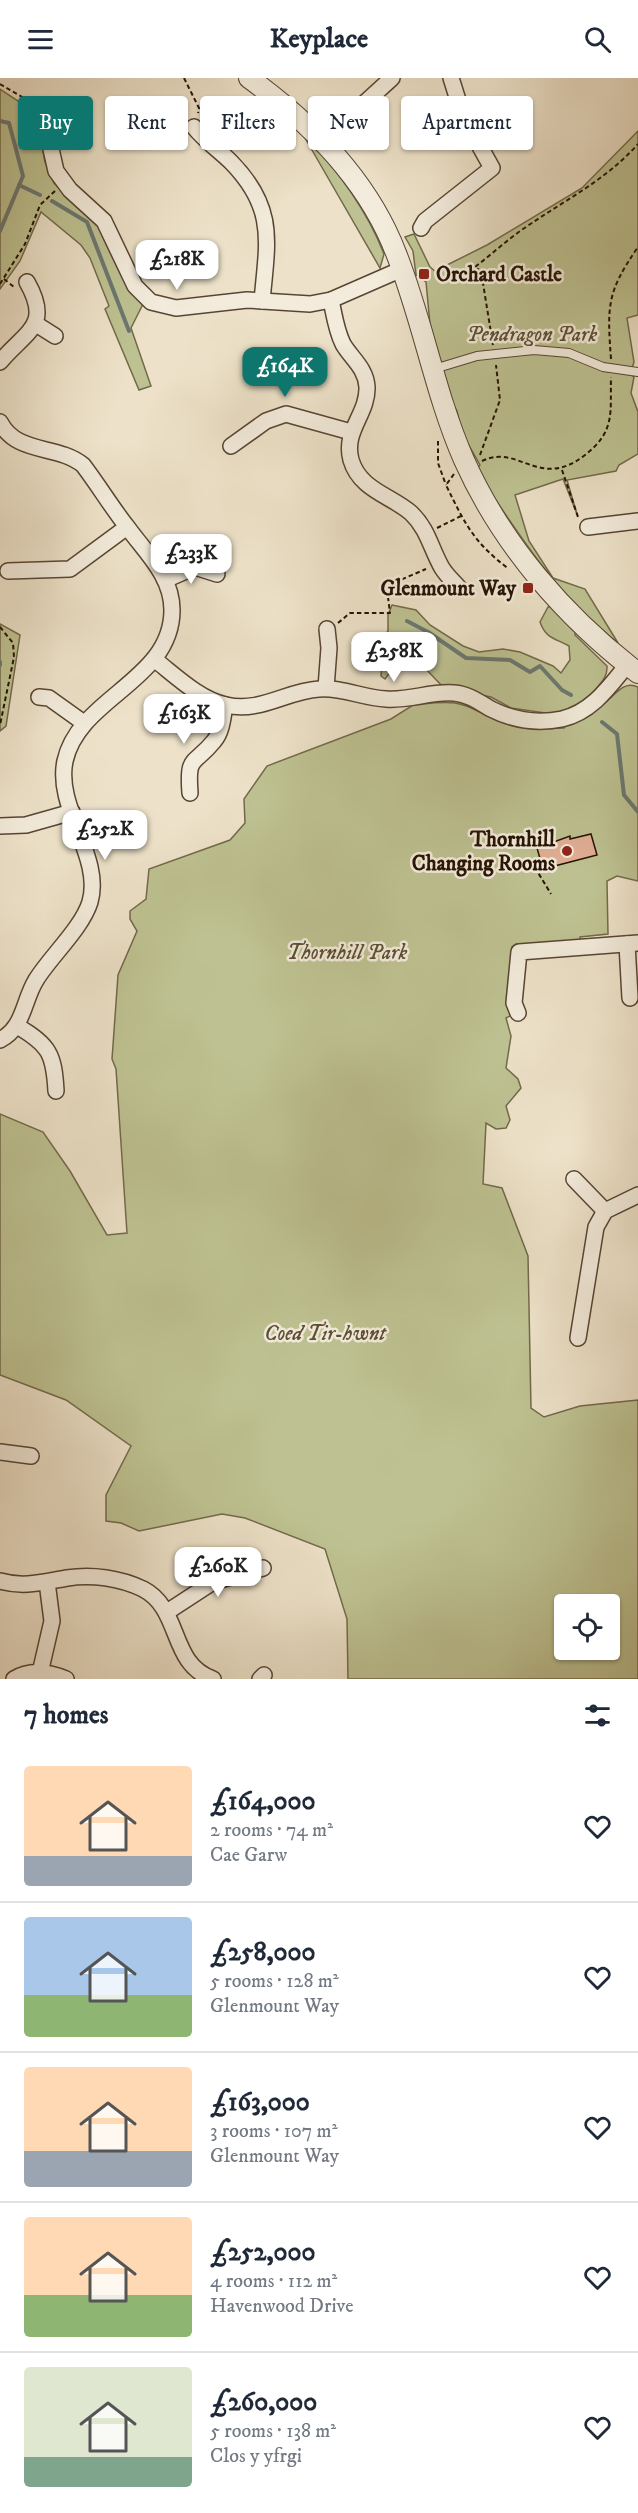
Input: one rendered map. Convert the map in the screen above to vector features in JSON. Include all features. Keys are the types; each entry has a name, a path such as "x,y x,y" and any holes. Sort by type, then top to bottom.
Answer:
{"street":[{"path":"249,78 291,110 308,126"},
{"path":"372,96 392,78"},
{"path":"421,228 425,221 492,168 463,116 451,78"},
{"path":"194,127 232,164 249,185 264,213 269,243 262,301"},
{"path":"51,150 56,171 63,182 104,221 135,286 151,302 176,308 219,301 298,304 330,300 402,269"},
{"path":"154,659 198,693 225,705 254,707 301,692 326,688 386,699 457,693 470,696 513,717 549,720 583,711 633,669 579,623 529,567 498,523 468,467 433,370 392,243 371,205 330,150"},
{"path":"0,362 36,324 39,310 27,282"},
{"path":"330,300 342,342 366,379 364,404 351,432 351,461 362,480 410,513 427,534 440,563 460,589"},
{"path":"36,324 55,336"},
{"path":"231,446 266,421 286,414 351,432"},
{"path":"0,422 15,440 34,448 66,454 83,465 151,557 165,580 171,602 171,620 164,642 154,659 84,723 70,745 64,771 72,812 92,875 90,903 56,955 38,976 17,1026 0,1040"},
{"path":"583,522 638,521"},
{"path":"8,571 70,569 127,527"},
{"path":"165,580 195,567 217,574"},
{"path":"326,688 329,648 327,629"},
{"path":"39,697 49,698 84,723"},
{"path":"190,793 190,765 193,759 215,740 225,705"},
{"path":"0,825 26,825 72,812"},
{"path":"518,1013 514,1003 519,952 632,943 630,998"},
{"path":"17,1026 49,1050 56,1071 56,1091"},
{"path":"574,1179 605,1211"},
{"path":"578,1338 592,1239 605,1211 638,1195"},
{"path":"0,1452 31,1456"},
{"path":"167,1612 213,1582 263,1568"},
{"path":"0,1581 20,1586 85,1576 115,1580 144,1590 160,1602 167,1612 177,1642 188,1661 195,1670 213,1679"},
{"path":"40,1673 52,1621 47,1582"},
{"path":"14,1679 28,1672 66,1679"}],"lane":[{"path":"433,370 495,353 559,351 611,369 638,372"}],"path":[{"path":"184,78 199,108 194,127"},
{"path":"0,84 18,96"},
{"path":"638,144 613,169 578,195 526,226 475,267 481,271 495,353 500,399 478,463 498,456 537,467 562,470 577,462 606,435 610,415 609,302 623,268 638,247"},
{"path":"0,284 25,244 40,205 63,182"},
{"path":"438,439 438,463 461,516 480,546 517,575 529,567"},
{"path":"562,470 583,522"},
{"path":"447,485 456,472"},
{"path":"427,534 461,516"},
{"path":"327,629 344,620 350,613 390,613 387,589 398,581 440,563"},
{"path":"0,627 13,643 14,657 0,725"},
{"path":"509,866 531,861 551,894"}],"green space":[{"path":"0,89 18,101 18,150 43,150 54,183 99,226 143,304 131,328 151,386 139,390 105,309 109,306 90,258 81,245 41,212 20,261 0,289"},
{"name":"Pendragon Park","path":"638,131 638,315 627,318 634,362 630,374 634,377 631,393 638,412 638,454 619,465 616,471 567,480 577,514 563,479 515,495 529,541 553,578 585,589 618,643 596,625 557,584 476,470 480,465 462,433 430,324 426,282 416,275 413,251 405,237 414,234 430,267 435,271 487,245 582,188"},
{"path":"312,150 318,150 326,159 359,204 384,254 380,268"},
{"path":"392,605 416,610 430,625 463,646 479,652 503,649 520,652 553,666 561,673 570,660 569,646 548,635 540,622 548,607 557,606 576,628 575,635 607,666 603,680 589,701 596,704 603,703 624,687 630,685 638,687 638,881 617,876 607,881 608,934 580,937 580,943 516,944 512,947 518,960 514,1014 506,1018 511,1036 506,1068 518,1079 521,1088 506,1106 510,1120 506,1128 496,1129 486,1123 483,1184 502,1188 528,1256 531,1408 544,1417 580,1406 638,1400 638,1679 348,1679 347,1619 325,1549 245,1518 222,1514 139,1531 121,1523 106,1521 106,1495 131,1446 66,1400 0,1375 0,1114 43,1132 70,1171 107,1235 127,1233 116,1069 112,1059 118,975 137,931 130,919 130,911 146,899 149,869 230,840 245,823 244,799 267,766 391,719 413,705 455,703 514,726 539,729 564,728 573,708 552,714 511,708 491,697 443,687 424,667 411,660 397,663 385,679 381,676 383,652 377,644 388,631 388,615"},
{"path":"0,624 20,635 6,726 0,731"}],"building":[{"name":"Thornhill Changing Rooms","path":"591,834 597,855 543,869 537,848 570,836 570,839"}],"waterway":[{"path":"0,121 9,123 23,176 0,231"},
{"path":"19,185 40,195"},
{"path":"52,201 87,222 129,331"},
{"path":"407,621 428,632 466,658 510,660 530,672 540,666 562,690 571,695"},
{"path":"602,722 617,734 624,795 638,812"}],"place":[{"name":"Orchard Castle","path":"424,274"},
{"name":"Glenmount Way","path":"528,588"},
{"name":"Thornhill Changing Rooms","path":"567,851"}],"park label":[{"name":"Thornhill Park","path":"347,952"},
{"name":"Coed Tir-hwnt","path":"325,1333"}]}
